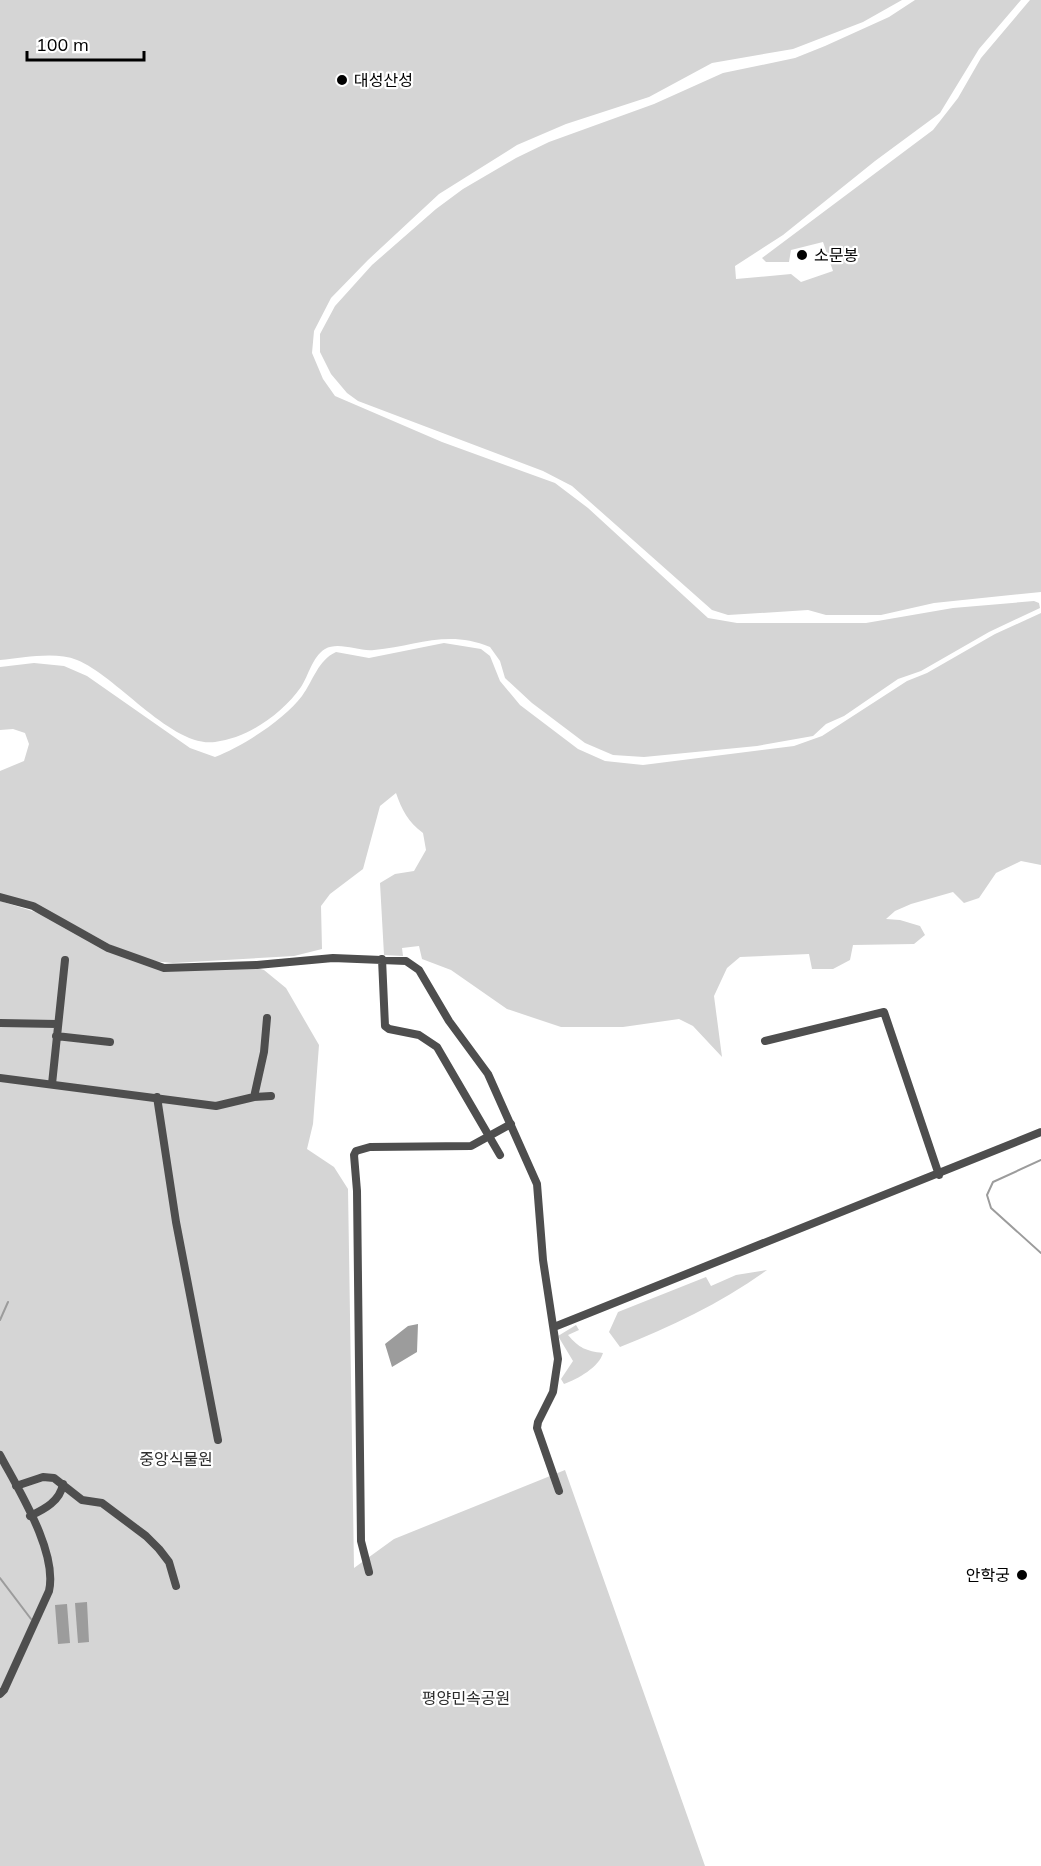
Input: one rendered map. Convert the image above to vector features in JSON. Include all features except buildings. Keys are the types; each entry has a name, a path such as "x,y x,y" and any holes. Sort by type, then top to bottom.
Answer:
{"street":[{"path":"0,897 33,906 115,951 164,968 264,965 317,958 406,961 419,970 449,1021 488,1074 537,1184 543,1260 558,1359 556,1379 537,1428 559,1491"},
{"path":"382,959 385,1026 389,1029 419,1035 437,1047 500,1155"},
{"path":"52,1084 65,960"},
{"path":"765,1041 884,1012 939,1175"},
{"path":"254,1097 264,1052 267,1018"},
{"path":"0,1023 57,1024"},
{"path":"56,1036 110,1042"},
{"path":"0,1078 216,1106 254,1097 271,1096"},
{"path":"157,1097 176,1222 218,1440"},
{"path":"369,1572 361,1541 357,1191 354,1155 356,1151 370,1147 471,1146 511,1124"},
{"path":"554,1327 939,1175 1041,1132"},
{"path":"0,1455 47,1557 51,1583 4,1690 0,1694"},
{"path":"16,1486 43,1477 54,1478 82,1500 102,1503 146,1536 169,1562 176,1586"},
{"path":"30,1516 57,1499 62,1492 63,1484"}],"green space":[{"path":"0,0 902,0 863,22 793,49 712,63 649,97 566,124 517,145 439,194 368,260 331,298 314,331 312,353 323,379 335,396 442,442 555,483 588,508 708,618 737,623 866,623 953,608 1034,601 1039,603 1040,608 989,632 921,671 898,679 844,716 826,724 813,736 757,746 644,757 613,755 585,743 532,703 505,678 500,661 490,647 460,639 432,640 374,650 343,646 325,649 314,661 301,687 274,715 240,736 215,742 198,741 181,734 163,723 93,668 77,660 49,656 0,660"},
{"path":"915,0 1021,0 979,49 940,113 875,161 783,235 735,266 736,279 791,274 801,282 833,271 823,242 791,250 789,262 766,262 762,258 933,130 958,98 981,58 1030,0 1041,0 1041,592 934,603 881,615 826,615 808,610 728,615 712,610 572,486 543,471 358,401 347,393 331,374 320,352 320,334 335,306 372,265 436,209 463,189 549,142 654,104 723,73 795,58 889,17"},
{"path":"1041,613 1041,865 1021,861 996,873 979,898 964,903 953,892 895,911 886,919 900,920 920,926 925,935 914,944 853,945 850,960 833,969 812,969 809,954 740,957 727,968 714,996 722,1057 693,1026 679,1019 623,1027 561,1027 507,1009 451,970 422,959 419,946 402,948 403,956 384,955 380,883 395,874 414,871 426,850 423,833 406,815 396,793 380,806 363,869 330,894 321,906 322,949 294,956 173,963 151,961 113,946 54,914 0,894 0,771 24,761 29,744 25,733 13,729 0,730 0,667 34,663 64,666 87,676 190,748 215,757 250,739 285,714 302,696 320,665 336,652 369,658 444,643 481,649 490,656 500,681 520,705 578,749 605,761 643,765 794,746 822,736 907,681 927,673 995,634"},
{"name":"중앙식물원","path":"0,901 45,915 146,965 253,967 264,970 286,988 319,1045 313,1124 307,1149 334,1167 348,1189 354,1568 394,1539 565,1470 705,1866 0,1866"},
{"path":"767,1270 696,1313 620,1347 609,1332 618,1312 706,1277 711,1286 736,1275"},
{"path":"576,1325 579,1330 568,1335 579,1346 603,1353 593,1368 564,1384 561,1379 573,1361 558,1336"}],"shaded area":[{"path":"418,1324 417,1352 392,1367 385,1344 408,1326"},
{"path":"87,1602 89,1642 78,1643 75,1603"},
{"path":"67,1604 70,1643 58,1644 55,1605"}],"waterway":[{"path":"1041,1160 993,1182 987,1195 991,1208 1041,1253"},
{"path":"0,1320 8,1302"},
{"path":"0,1578 31,1619"}],"place":[{"name":"대성산성","path":"342,80"},
{"name":"소문봉","path":"802,255"},
{"name":"안학궁","path":"1022,1575"}],"park label":[{"name":"평양민속공원","path":"466,1698"}]}
